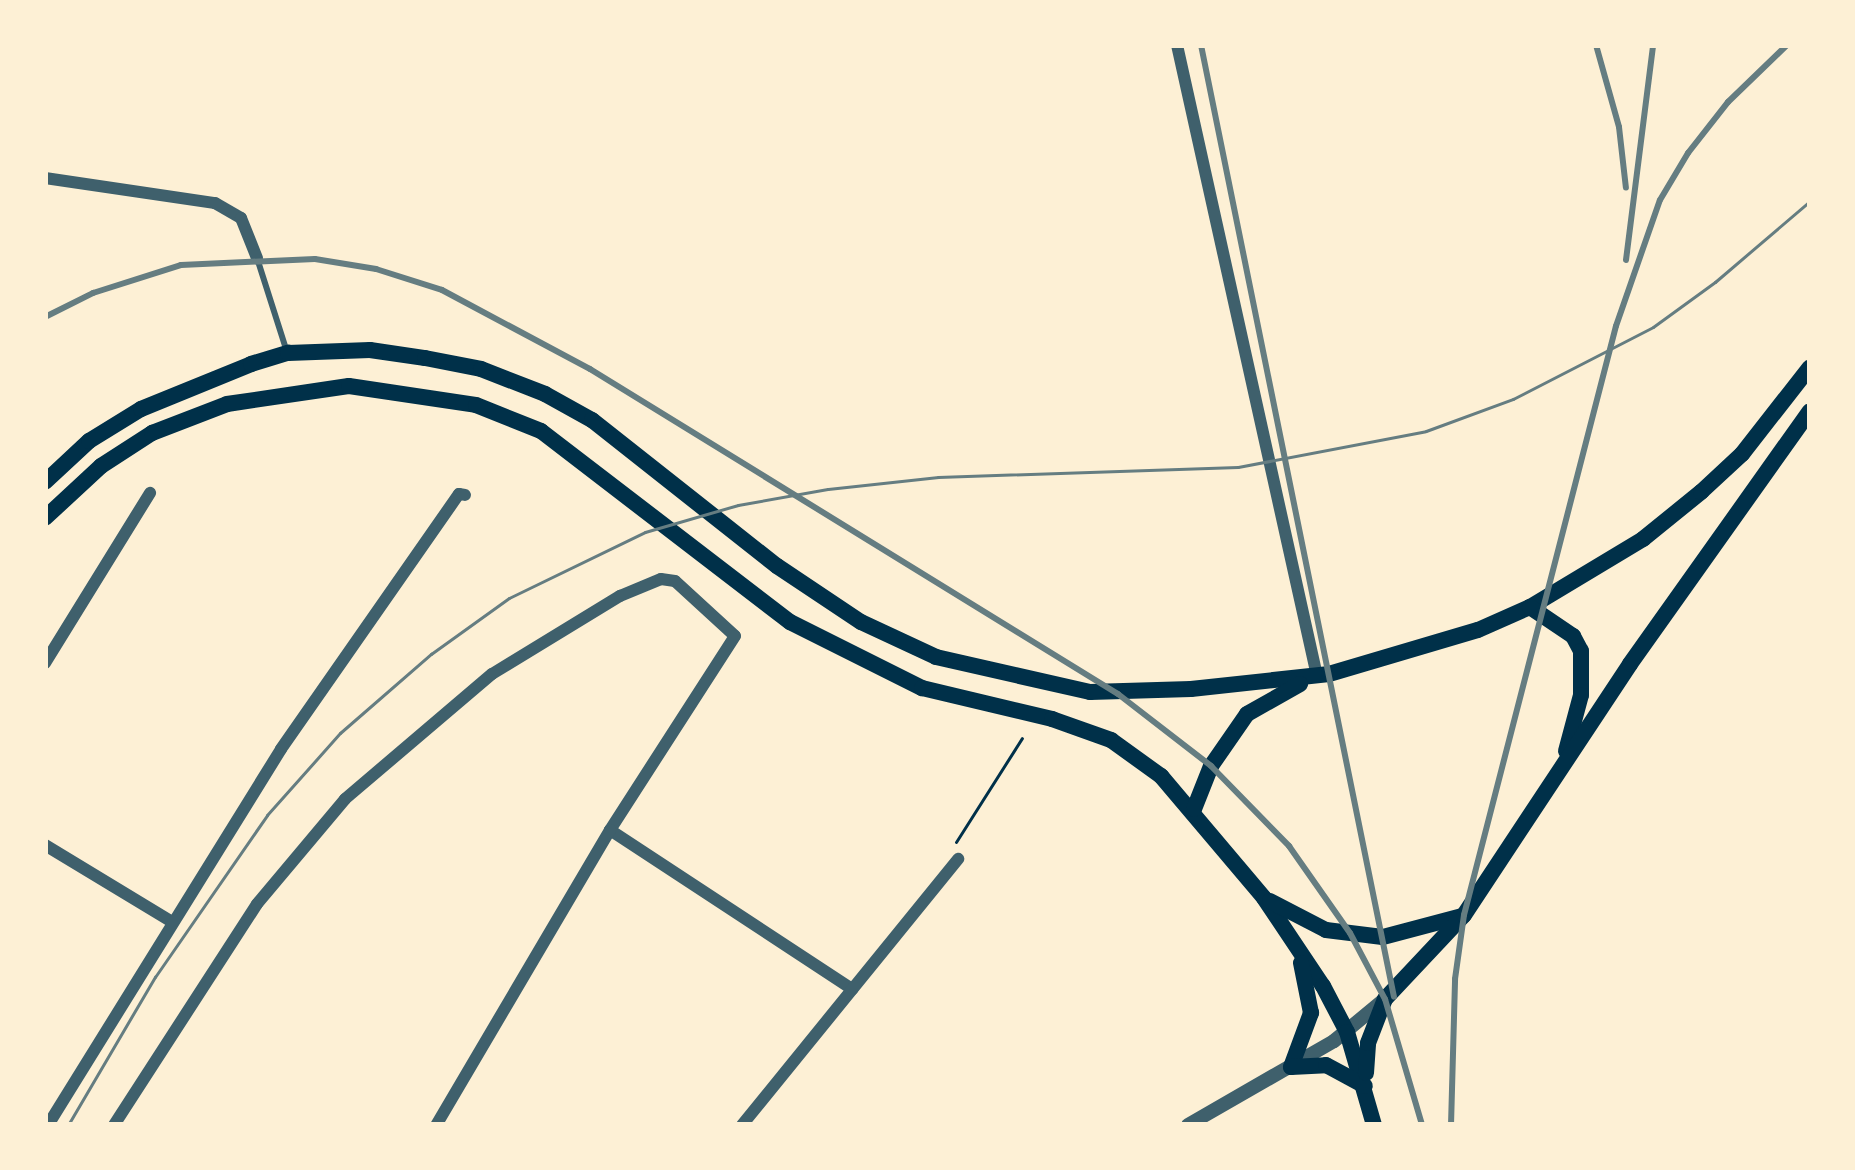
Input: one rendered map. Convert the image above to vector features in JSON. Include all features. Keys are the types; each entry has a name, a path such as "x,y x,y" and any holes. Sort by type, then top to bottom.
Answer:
{"main road":[{"path":"45,482 89,442 141,409 288,353 370,350 481,369 545,394 633,447 794,578 861,622 936,656 1018,679 1118,694 1317,676 1420,649 1530,607 1643,539 1742,454 1810,367"},
{"path":"45,518 101,466 152,433 226,404 349,386 414,392 476,405 542,430 790,622 903,680 959,700 1052,719 1111,740 1194,809 1294,939 1347,1032 1375,1125"},
{"path":"1365,1086 1368,1043 1385,999 1464,915 1562,764 1810,412"},
{"path":"1530,607 1573,636 1581,651 1581,695 1562,764"},
{"path":"1194,809 1210,766 1246,714 1317,676"},
{"path":"1264,898 1326,930 1382,937 1464,915"},
{"path":"1294,939 1311,1013 1291,1067 1326,1064 1365,1086"}],"street":[{"path":"1177,45 1317,676"},
{"path":"45,178 215,203 242,218 257,258"},
{"path":"45,663 149,493"},
{"path":"48,1125 281,749 459,494 466,495"},
{"path":"114,1125 222,954 299,850 360,785 452,705 559,630 661,579 675,581 735,636 610,830 436,1125"},
{"path":"610,830 852,988"},
{"path":"45,845 172,922"},
{"path":"742,1125 958,859"},
{"path":"1189,1125 1347,1032 1385,999"}],"lane":[{"path":"257,258 288,353"}],"path":[{"path":"958,859 956,837 1022,738"}],"tram line":[{"path":"68,1125 155,977 267,815 340,733 431,654 509,598 645,532 738,505 938,477 1238,467 1426,431 1513,399 1653,327 1715,282 1810,201"}],"railway":[{"path":"1201,45 1394,997"},
{"path":"1596,45 1619,127 1626,188"},
{"path":"1626,260 1653,45"},
{"path":"1451,1125 1455,979 1464,915 1616,326 1660,200 1688,153 1728,102 1787,45"},
{"path":"45,317 93,293 181,265 315,259 376,269 442,290 590,369 1118,694 1211,766 1289,846 1350,933 1385,999 1422,1125"}]}
